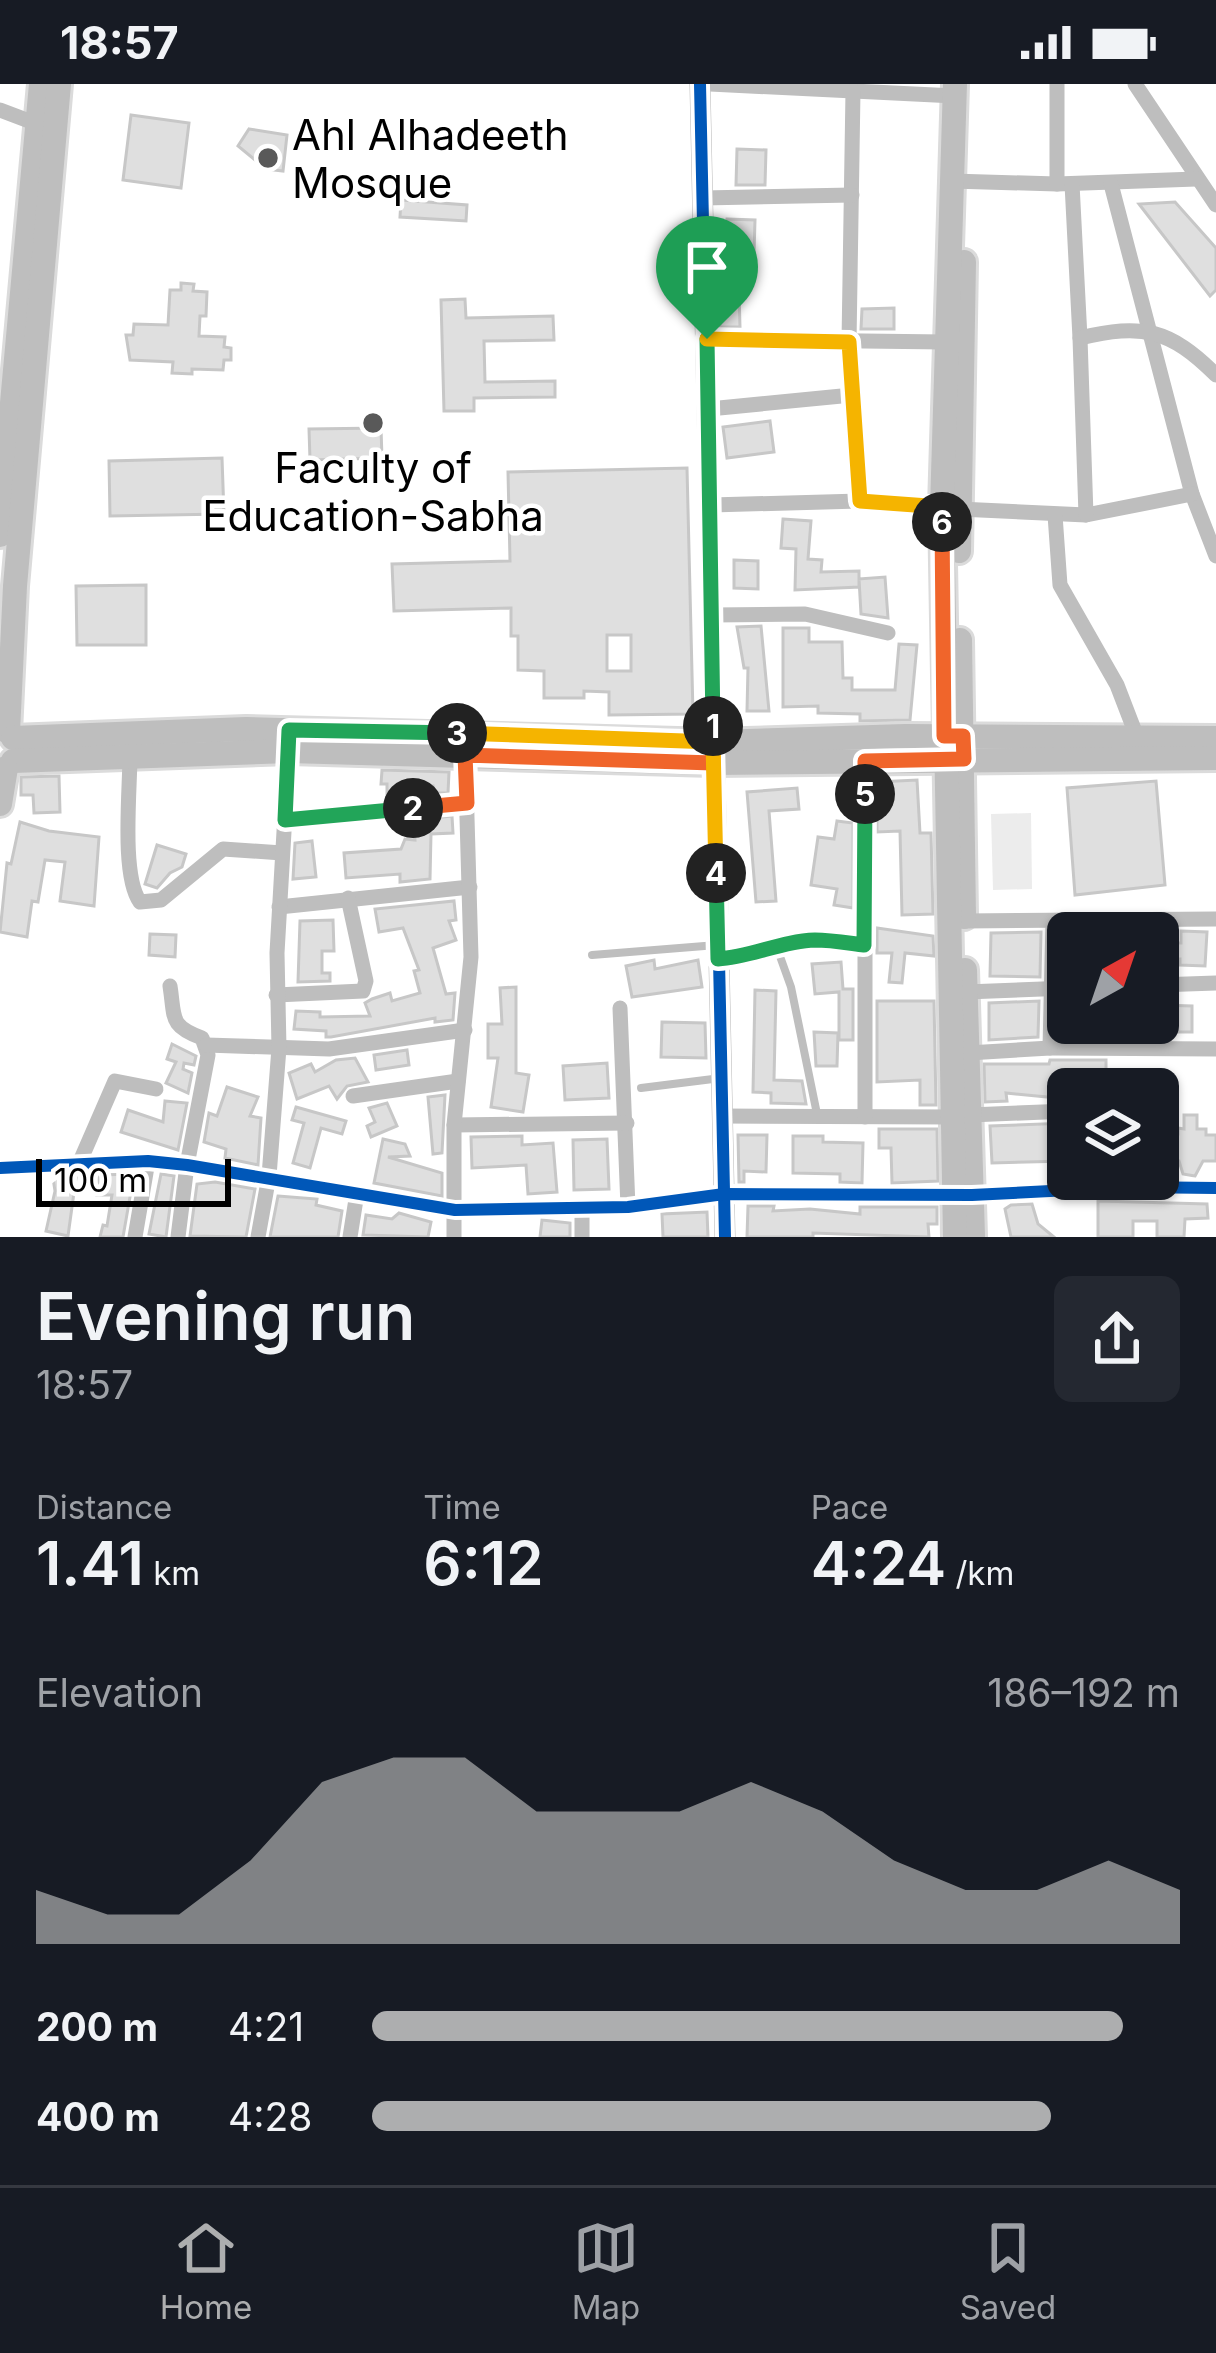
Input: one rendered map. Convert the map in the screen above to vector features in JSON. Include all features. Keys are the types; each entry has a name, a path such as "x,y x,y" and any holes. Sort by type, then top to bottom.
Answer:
{"main road":[{"path":"0,535 40,84"},
{"path":"0,804 59,84"},
{"path":"951,508 960,88"},
{"path":"955,1237 963,1195 945,342 960,182"},
{"path":"713,752 1216,738"},
{"path":"7,750 289,740 865,761 954,747 1216,758"},
{"path":"7,750 130,755 289,740"},
{"path":"954,747 968,1053 961,1116"},
{"path":"963,1195 974,1237"}],"street":[{"path":"700,84 725,1237"},
{"path":"710,84 853,91 960,88"},
{"path":"1058,84 1080,338 1086,515"},
{"path":"1135,84 1216,205"},
{"path":"853,91 849,342 860,501"},
{"path":"0,110 38,124"},
{"path":"960,182 1111,184 1196,178"},
{"path":"1111,184 1192,494 1216,556"},
{"path":"703,197 852,195"},
{"path":"1080,338 1149,329 1195,355 1216,375"},
{"path":"707,339 945,342"},
{"path":"709,409 852,395"},
{"path":"711,506 860,501 1086,515 1192,494"},
{"path":"1055,514 1060,585 1117,685 1137,737"},
{"path":"712,615 805,614 888,633"},
{"path":"258,1237 269,1177 279,1048 277,995 289,740"},
{"path":"454,1237 454,1125 471,957 465,744"},
{"path":"130,755 132,892 140,902 161,900 223,850 282,853"},
{"path":"865,761 865,1117"},
{"path":"285,820 467,803"},
{"path":"280,907 470,887"},
{"path":"277,995 363,991 366,981 348,898"},
{"path":"1179,919 1216,919"},
{"path":"964,920 1047,921"},
{"path":"718,952 746,957 815,940 864,945"},
{"path":"1179,984 1216,983"},
{"path":"170,986 175,1023 206,1045 362,1047 465,1030"},
{"path":"966,992 1047,989"},
{"path":"620,1008 628,1207"},
{"path":"1050,1048 1051,1044"},
{"path":"178,1237 206,1045"},
{"path":"968,1053 1216,1048"},
{"path":"78,1166 116,1081 156,1089"},
{"path":"353,1096 458,1081"},
{"path":"722,1116 1047,1112"},
{"path":"454,1125 626,1123"},
{"path":"135,1237 148,1161"},
{"path":"0,1168 148,1161 455,1210 628,1207 724,1194 963,1195 1047,1189"},
{"path":"1179,1186 1216,1188"},
{"path":"350,1237 357,1192"},
{"path":"582,1207 582,1237"}],"lane":[{"path":"776,947 791,987 817,1117"},
{"path":"592,955 718,952"},
{"path":"641,1088 722,1078"}],"shaded area":[{"path":"1031,813 1032,889 993,890 991,814"}],"building":[{"path":"131,115 189,123 181,188 123,180"},
{"name":"Ahl Alhadeeth Mosque","path":"249,129 287,135 283,171 266,169 238,146"},
{"path":"737,149 766,150 765,185 736,185"},
{"path":"401,200 467,205 466,221 400,217"},
{"path":"1175,202 1216,248 1216,290 1210,296 1139,204"},
{"path":"727,219 755,220 754,254 738,253 740,327 720,327 719,263 725,263"},
{"path":"181,283 194,284 193,291 207,292 199,336 225,337 231,360 224,360 223,370 172,373 173,362 130,360 126,335 133,335 134,324 168,325 170,290 181,290"},
{"path":"465,299 466,318 553,316 554,340 484,341 485,382 555,381 555,397 474,398 474,411 444,411 441,300"},
{"path":"894,308 894,329 861,329 862,309"},
{"path":"770,421 774,452 727,458 723,427"},
{"path":"381,428 382,458 310,460 309,429"},
{"path":"222,458 224,514 110,516 109,461"},
{"path":"687,468 693,714 609,715 609,692 584,691 584,698 544,698 544,671 518,670 518,636 511,636 511,608 394,611 392,564 510,561 508,472","holes":["607,635 631,635 631,671 607,671"]},
{"path":"783,519 811,521 808,559 822,560 821,572 859,571 859,587 795,590 796,549 781,548"},
{"path":"734,560 758,561 758,589 734,588"},
{"path":"885,577 888,618 861,614 859,579"},
{"path":"146,585 146,645 77,645 76,586"},
{"path":"761,626 769,711 747,711 748,668 744,668 737,627"},
{"path":"783,628 809,628 809,642 842,642 843,678 852,678 852,690 895,690 899,644 917,645 910,720 860,721 860,714 818,713 818,706 783,707"},
{"path":"382,770 449,772 448,793 433,793 433,786 400,784 400,795 387,794 387,784 381,784"},
{"path":"59,776 60,812 34,813 33,795 21,795 21,777"},
{"path":"917,780 920,833 931,833 933,914 902,915 900,831 877,832 877,782"},
{"path":"1156,781 1165,885 1075,895 1067,788"},
{"path":"797,788 799,809 769,811 776,901 756,902 747,792"},
{"path":"452,816 453,833 431,834 430,879 400,882 400,874 346,878 344,853 401,849 405,839 415,840 414,820"},
{"path":"837,821 853,823 853,908 834,905 837,889 811,885 818,837 834,839"},
{"path":"20,822 99,837 94,906 60,901 65,862 45,860 27,937 0,932 7,863 11,864"},
{"path":"312,841 316,877 293,879 295,843"},
{"path":"157,845 186,854 182,867 157,888 145,884"},
{"path":"454,901 456,920 449,921 456,940 433,948 446,994 455,993 453,1020 435,1022 435,1018 331,1037 326,1037 326,1031 294,1029 296,1011 320,1012 320,1017 370,1016 365,1003 372,999 390,993 392,1001 420,993 414,971 419,970 403,928 379,932 375,909"},
{"path":"333,920 334,951 322,951 322,973 330,973 330,981 298,982 300,921"},
{"path":"877,928 933,936 934,956 905,953 902,983 889,982 892,953 877,953"},
{"path":"1181,931 1207,932 1205,966 1180,965"},
{"path":"1041,932 1040,977 990,976 991,933"},
{"path":"150,934 176,935 175,957 149,955"},
{"path":"654,960 655,969 698,960 702,987 632,997 626,966"},
{"path":"841,962 843,989 853,989 853,1040 839,1040 839,992 815,994 812,964"},
{"path":"516,987 516,1073 529,1075 523,1112 491,1107 498,1058 488,1058 488,1024 502,1024 500,988"},
{"path":"755,990 776,991 774,1080 802,1081 806,1104 771,1103 771,1093 753,1092"},
{"path":"877,1001 934,1001 936,1105 920,1105 920,1080 877,1082"},
{"path":"1039,1001 1038,1037 989,1040 989,1003"},
{"path":"1179,1006 1192,1006 1192,1032 1179,1032"},
{"path":"662,1022 705,1023 706,1058 661,1057"},
{"path":"814,1032 838,1033 837,1066 816,1066"},
{"path":"172,1044 196,1056 194,1065 184,1063 183,1069 192,1073 188,1093 166,1083 176,1062 167,1059"},
{"path":"407,1050 409,1065 376,1070 374,1055"},
{"path":"355,1058 368,1082 347,1086 337,1099 329,1086 297,1099 289,1073 311,1064 315,1072 336,1060"},
{"path":"1050,1060 1106,1060 1106,1068 1047,1068 1047,1097 1006,1093 1007,1101 985,1102 984,1064 1049,1064"},
{"path":"607,1063 609,1098 565,1100 563,1066"},
{"path":"227,1087 258,1097 250,1116 261,1118 258,1165 225,1158 226,1149 204,1142 209,1113 217,1116"},
{"path":"445,1095 442,1153 433,1154 428,1097"},
{"path":"165,1101 187,1103 178,1150 121,1132 128,1110 163,1122"},
{"path":"387,1103 397,1126 371,1137 367,1126 375,1122 369,1108"},
{"path":"296,1107 346,1121 342,1134 321,1128 310,1168 293,1163 304,1123 292,1120"},
{"path":"1184,1115 1197,1115 1197,1129 1216,1135 1216,1161 1203,1161 1195,1176 1183,1174 1179,1161 1179,1128 1184,1129"},
{"path":"1047,1124 1047,1162 992,1163 990,1126"},
{"path":"879,1129 937,1129 938,1181 892,1183 891,1148 879,1148"},
{"path":"738,1135 767,1135 766,1172 744,1171 744,1182 739,1182"},
{"path":"522,1136 522,1145 553,1143 557,1192 528,1194 526,1165 472,1168 471,1137"},
{"path":"793,1136 863,1143 862,1183 840,1182 840,1174 793,1173"},
{"path":"383,1139 405,1144 410,1156 388,1157 442,1173 442,1196 374,1183"},
{"path":"607,1139 609,1189 574,1190 573,1140"},
{"path":"134,1174 123,1237 100,1237 103,1225 107,1226 112,1195 97,1195 98,1175"},
{"path":"161,1174 174,1176 166,1237 149,1234"},
{"path":"53,1178 76,1178 68,1236 46,1231 55,1191"},
{"path":"197,1184 255,1189 246,1237 190,1236"},
{"path":"278,1196 317,1199 316,1205 342,1211 338,1237 270,1237"},
{"path":"1098,1201 1207,1204 1208,1218 1185,1219 1184,1237 1157,1237 1157,1221 1133,1221 1133,1237 1098,1237"},
{"path":"1032,1204 1038,1224 1054,1237 1011,1237 1005,1209"},
{"path":"748,1206 860,1214 860,1207 937,1207 937,1224 928,1224 929,1237 813,1233 813,1237 747,1237"},
{"path":"707,1212 708,1237 663,1237 662,1214"},
{"path":"399,1213 431,1222 428,1237 363,1235 366,1215 392,1219"},
{"path":"542,1220 570,1223 570,1237 540,1237"}],"cycle path":[{"path":"700,84 725,1237"},
{"path":"0,1168 148,1161 455,1210 628,1207 724,1194 972,1195 1216,1188"}],"place":[{"name":"Ahl Alhadeeth Mosque","path":"268,158"},
{"name":"Faculty of Education-Sabha","path":"373,423"}],"route":[{"path":"707,339 711,506 713,742 713,763 465,755 467,803 285,820 289,730 713,742 718,959 815,940 864,945 865,761 964,759 963,736 944,736 942,507 860,501 849,342 707,339"}]}
